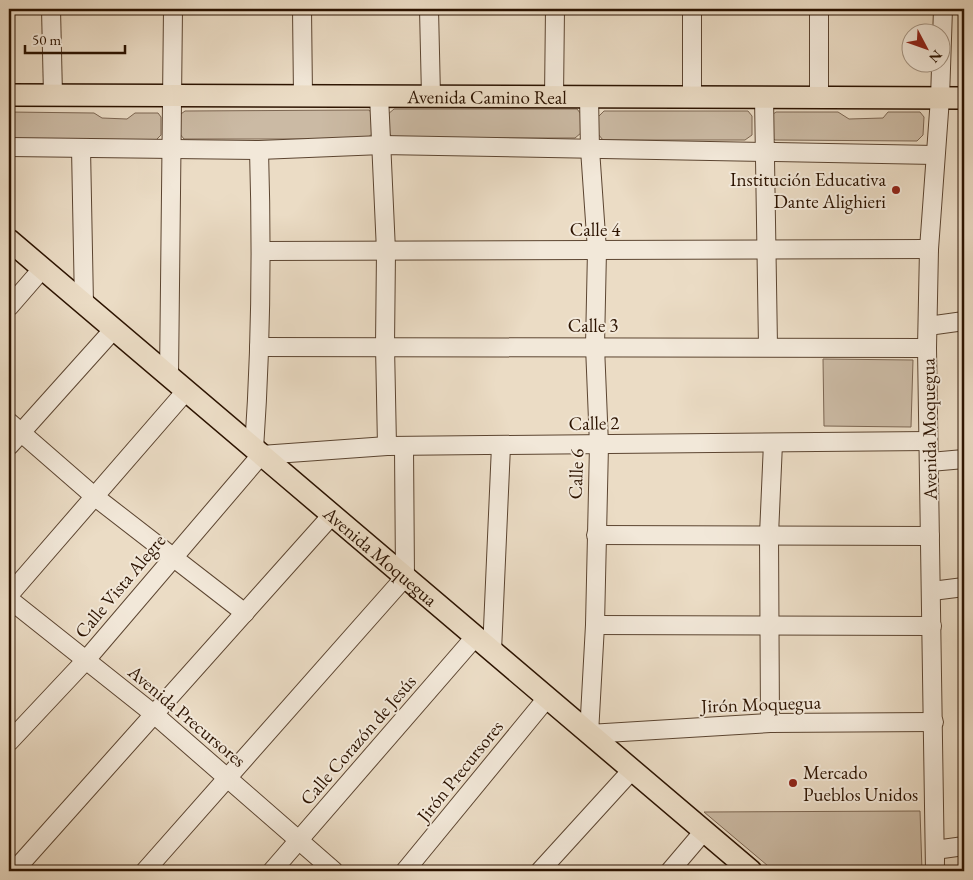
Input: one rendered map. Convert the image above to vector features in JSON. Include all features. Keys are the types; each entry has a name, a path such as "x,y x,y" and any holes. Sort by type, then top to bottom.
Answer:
{"main road":[{"name":"Avenida Camino Real","path":"9,95 964,98"},
{"name":"Avenida Moquegua","path":"9,240 751,871"}],"street":[{"path":"51,9 53,95"},
{"path":"169,377 173,9"},
{"path":"302,9 303,96"},
{"path":"430,9 431,96"},
{"path":"554,97 555,9"},
{"path":"692,9 692,97"},
{"path":"819,9 819,98"},
{"name":"Avenida Moquegua","path":"936,871 934,850 934,722 927,348 929,249 940,98 943,9"},
{"path":"145,871 226,777 405,577 396,447 385,346 386,251 379,96"},
{"name":"Calle 6","path":"589,97 590,149 597,250 595,346 599,445 595,625 589,734"},
{"path":"764,97 768,346"},
{"path":"9,146 259,150 382,145 935,155"},
{"path":"81,148 84,304"},
{"path":"258,452 262,251 259,150"},
{"name":"Calle 4","path":"262,251 929,249"},
{"path":"9,307 42,269"},
{"path":"928,326 964,321"},
{"path":"9,446 15,427 114,329"},
{"name":"Calle 3","path":"259,347 768,346 927,348"},
{"path":"9,595 186,391"},
{"path":"15,427 94,496 244,613"},
{"name":"Calle 2","path":"258,452 396,447 928,441"},
{"path":"770,723 769,535 772,443"},
{"path":"492,651 501,446"},
{"name":"Calle Vista Alegre","path":"9,742 86,660 258,452"},
{"path":"930,462 964,459"},
{"path":"16,867 155,715 332,515"},
{"path":"596,535 930,536"},
{"path":"932,591 964,587"},
{"name":"Avenida Precursores","path":"9,599 155,715 300,839 334,871"},
{"path":"595,625 932,626"},
{"name":"Calle Corazón de Jesús","path":"272,871 475,637"},
{"name":"Jirón Precursores","path":"405,871 547,698"},
{"name":"Jirón Moquegua","path":"589,734 770,723 934,722"},
{"path":"540,871 632,770"},
{"path":"670,871 704,832"},
{"path":"934,850 964,846"}],"shaded area":[{"path":"394,109 577,109 581,114 581,133 575,138 393,138 388,132 387,115"},
{"path":"369,110 373,115 372,134 366,139 184,139 179,133 178,116 185,111"},
{"path":"604,111 748,111 752,116 752,135 745,140 603,140 598,134 598,117"},
{"path":"9,112 94,113 102,118 127,119 135,113 158,113 161,117 161,135 155,141 9,142"},
{"path":"776,112 838,112 849,119 883,118 888,112 920,112 924,117 923,135 917,141 775,140 770,135 769,117"},
{"path":"823,359 913,360 911,427 824,426"},
{"path":"920,811 922,871 774,871 704,812"}],"place":[{"name":"Institución Educativa Dante Alighieri","path":"896,190"},
{"name":"Mercado Pueblos Unidos","path":"793,783"}]}
